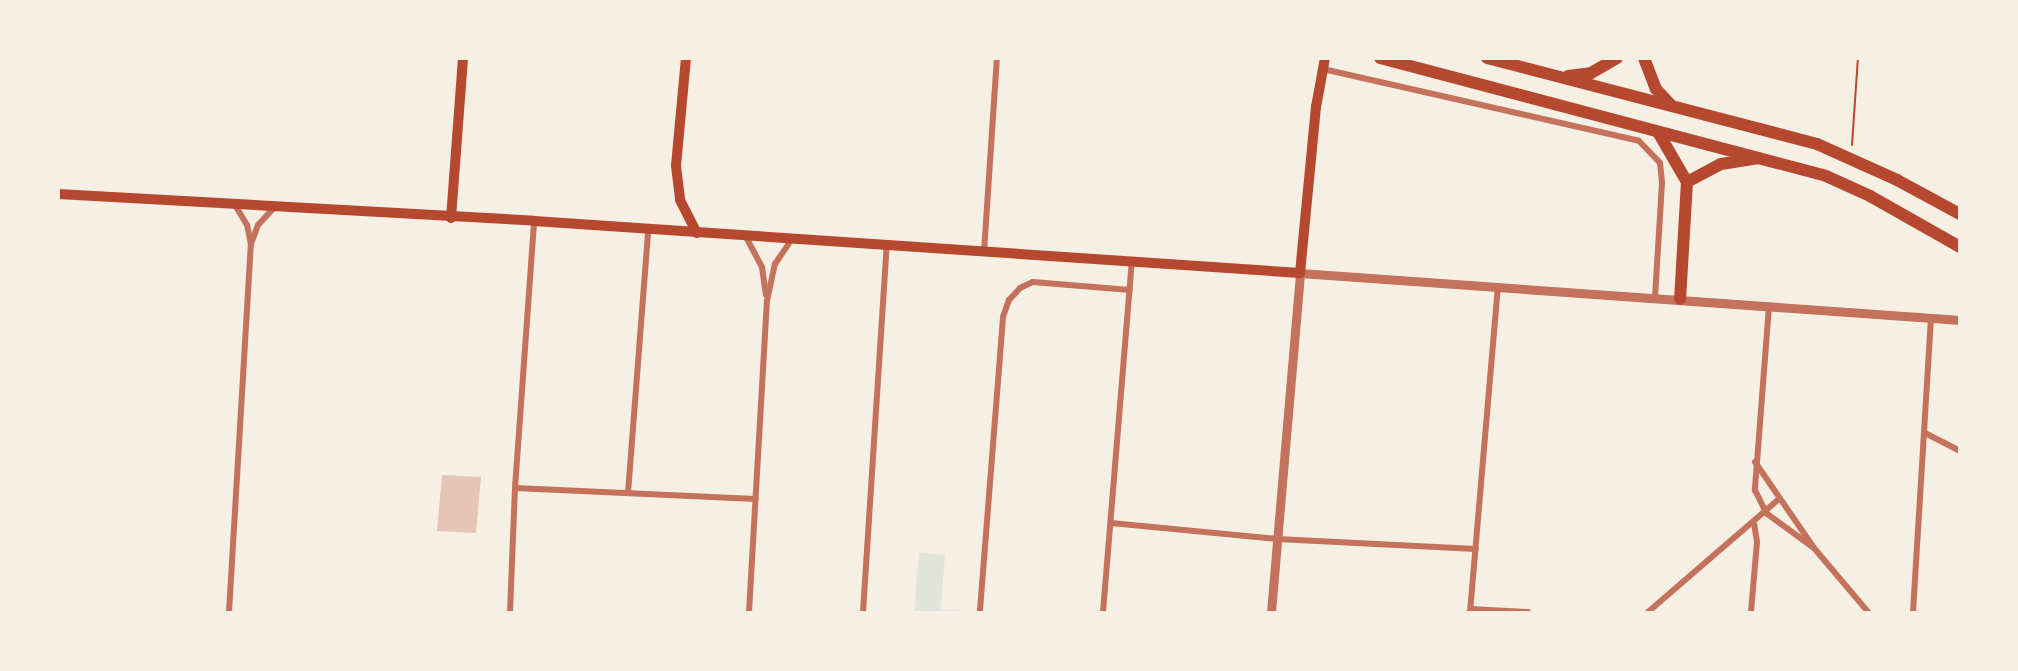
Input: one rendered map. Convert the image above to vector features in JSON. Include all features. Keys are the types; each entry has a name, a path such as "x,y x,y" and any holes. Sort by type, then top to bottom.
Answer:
{"highway":[{"path":"1487,58 1817,144 1852,158 1959,214"},
{"path":"1560,77 1591,73 1617,58"},
{"path":"1644,58 1656,89 1671,105"},
{"path":"1381,59 1658,132 1766,157 1826,176 1870,196 1959,247"},
{"path":"1658,132 1688,182 1680,299"},
{"path":"1688,182 1721,164 1766,157"}],"main road":[{"path":"451,218 463,58"},
{"path":"686,58 676,166 680,200 697,233"},
{"path":"58,194 236,207 534,221 648,231 887,244 1300,273 1324,64"}],"street":[{"path":"984,252 997,58"},
{"path":"1324,64 1639,141 1660,163 1662,183 1655,297"},
{"path":"229,612 251,245 247,225 236,207"},
{"path":"251,245 258,225 273,209"},
{"path":"510,612 515,488 534,221"},
{"path":"628,493 648,231"},
{"path":"746,237 762,267 767,301"},
{"path":"749,612 767,301 775,264 793,238"},
{"path":"863,612 887,244"},
{"path":"1103,612 1132,261"},
{"path":"1271,612 1300,273 1959,320"},
{"path":"980,610 1003,317 1009,300 1020,288 1033,282 1130,290"},
{"path":"1498,286 1471,611 1527,612"},
{"path":"1769,306 1755,461 1755,490 1766,513 1814,548"},
{"path":"1913,612 1931,318"},
{"path":"1925,433 1959,451"},
{"path":"1755,461 1814,548 1868,612"},
{"path":"515,488 756,499"},
{"path":"1648,612 1754,524 1779,499"},
{"path":"1111,523 1278,539 1476,549"},
{"path":"1751,612 1757,542 1754,524"}],"path":[{"path":"1852,158 1858,58"}],"shaded area":[{"path":"919,552 945,555 941,609 979,612 914,612"}],"building":[{"path":"442,475 481,477 476,533 437,531"}]}
